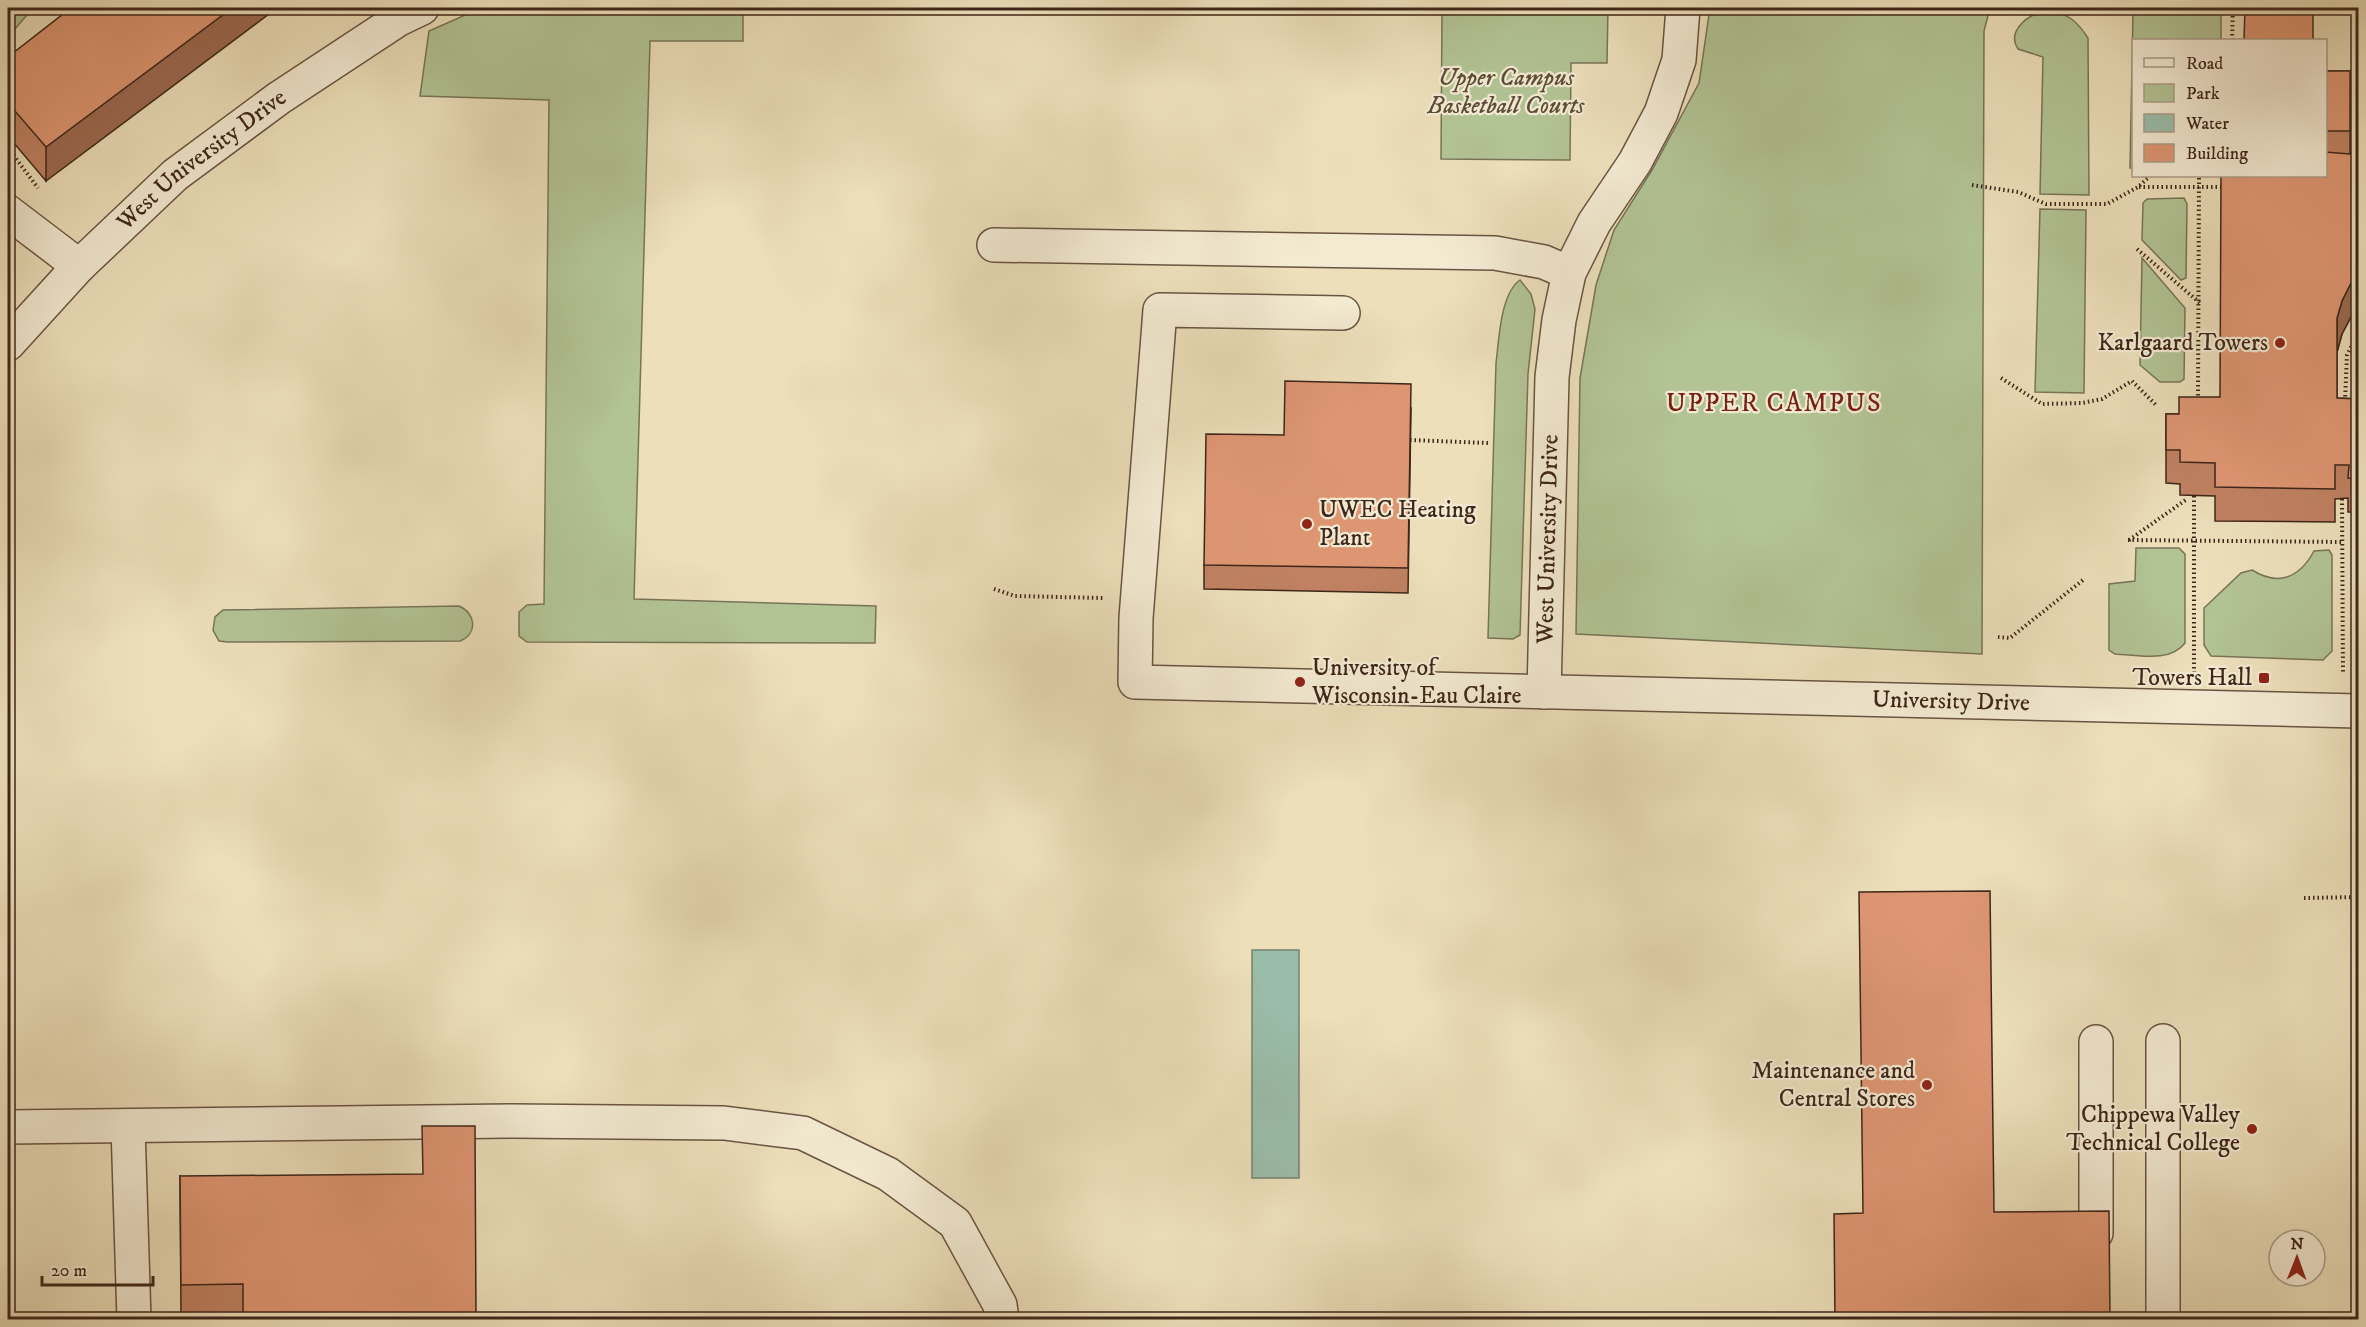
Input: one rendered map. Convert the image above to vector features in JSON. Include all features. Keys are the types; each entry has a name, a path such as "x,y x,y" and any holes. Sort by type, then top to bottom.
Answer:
{"street":[{"name":"West University Drive","path":"8,344 79,266 175,175 279,98 399,19 422,8"},
{"name":"West University Drive","path":"1544,692 1552,377 1559,320 1569,273 1594,223 1635,162 1661,113 1679,60 1683,8"},
{"path":"8,212 79,266"},
{"path":"994,245 1496,253 1544,262 1569,273"},
{"path":"1343,313 1160,310 1136,618 1135,682 1544,692"},
{"name":"University Drive","path":"1544,692 2351,711"},
{"path":"2163,1041 2163,1320"},
{"path":"2096,1042 2096,1233"},
{"path":"8,1127 513,1121 724,1124 803,1133 888,1174 955,1223 1000,1305 1002,1320"},
{"path":"128,1126 134,1320"}],"path":[{"path":"2232,39 2233,8"},
{"path":"1972,185 2018,192 2046,204 2107,204 2138,187 2149,177"},
{"path":"2198,411 2199,177"},
{"path":"2138,187 2232,187"},
{"path":"2136,249 2200,303"},
{"path":"2345,410 2347,355 2358,333"},
{"path":"2001,378 2042,404 2082,403 2102,399 2132,381 2156,405"},
{"path":"1410,440 1488,443"},
{"path":"2194,496 2194,683"},
{"path":"2187,499 2128,540 2342,542"},
{"path":"2342,499 2342,542 2351,711"},
{"path":"1998,638 2010,638 2083,580"},
{"path":"994,589 1015,596 1114,598 1136,618"},
{"path":"2304,897 2358,897"}],"green space":[{"path":"8,8 33,8 8,37"},
{"path":"481,8 743,8 743,41 650,41 634,599 876,606 875,643 527,642 519,636 519,612 527,605 544,604 549,100 420,96 429,31"},
{"name":"Upper Campus Basketball Courts","path":"1442,8 1608,8 1607,63 1571,63 1570,160 1441,159"},
{"path":"1710,8 1990,8 1984,31 1982,654 1576,634 1580,378 1596,285 1614,230 1652,170 1699,83"},
{"path":"2139,8 2221,8 2221,39 2132,39 2133,13"},
{"path":"2046,11 2060,13 2071,18 2088,38 2089,195 2040,194 2043,57 2018,49 2015,36 2021,24 2027,19"},
{"path":"2132,65 2132,168 2130,168"},
{"path":"2184,198 2187,204 2186,278 2181,280 2142,240 2143,203 2147,199"},
{"path":"2040,209 2086,210 2084,393 2035,392"},
{"path":"2142,258 2185,308 2184,379 2180,382 2160,382 2140,365"},
{"path":"1520,280 1531,294 1535,309 1528,374 1520,635 1513,639 1488,638 1496,363 1504,307 1513,287"},
{"path":"2136,548 2179,548 2185,554 2185,643 2179,649 2162,656 2115,654 2109,650 2109,584 2135,581"},
{"path":"2329,550 2332,555 2332,651 2323,660 2211,656 2204,645 2204,608 2241,573 2252,570 2271,578 2288,577 2302,567 2314,551"},
{"path":"459,606 469,613 473,624 470,634 460,641 228,642 219,641 213,630 215,617 223,610"}],"water":[{"path":"1252,950 1299,950 1299,1178 1252,1178"}],"building":[{"path":"71,8 232,8 46,147 8,103 8,57"},
{"path":"2245,8 2313,8 2313,39 2244,39"},
{"path":"2327,71 2350,71 2350,131 2327,131"},
{"name":"Karlgaard Towers","path":"2358,150 2358,276 2351,283 2342,301 2337,318 2337,398 2358,399 2358,479 2348,478 2349,465 2335,465 2335,489 2215,487 2215,463 2180,462 2180,450 2166,450 2166,414 2179,414 2179,397 2220,397 2221,177 2327,177 2327,152 2350,154"},
{"name":"UWEC Heating Plant","path":"1285,381 1411,384 1408,568 1204,565 1206,434 1284,435"},
{"name":"Maintenance and Central Stores","path":"1990,891 1994,1212 2109,1211 2110,1320 1835,1320 1834,1214 1863,1213 1859,892"},
{"path":"422,1126 475,1126 476,1320 243,1320 243,1284 181,1285 180,1176 423,1174"},
{"path":"687,1316 687,1320 549,1320 549,1318"}],"place":[{"name":"Karlgaard Towers","path":"2280,343"},
{"name":"UWEC Heating Plant","path":"1307,524"},
{"name":"Towers Hall","path":"2264,678"},
{"name":"University of Wisconsin-Eau Claire","path":"1300,682"},
{"name":"Maintenance and Central Stores","path":"1927,1085"},
{"name":"Chippewa Valley Technical College","path":"2252,1129"}],"district":[{"name":"UPPER CAMPUS","path":"1774,403"}]}
